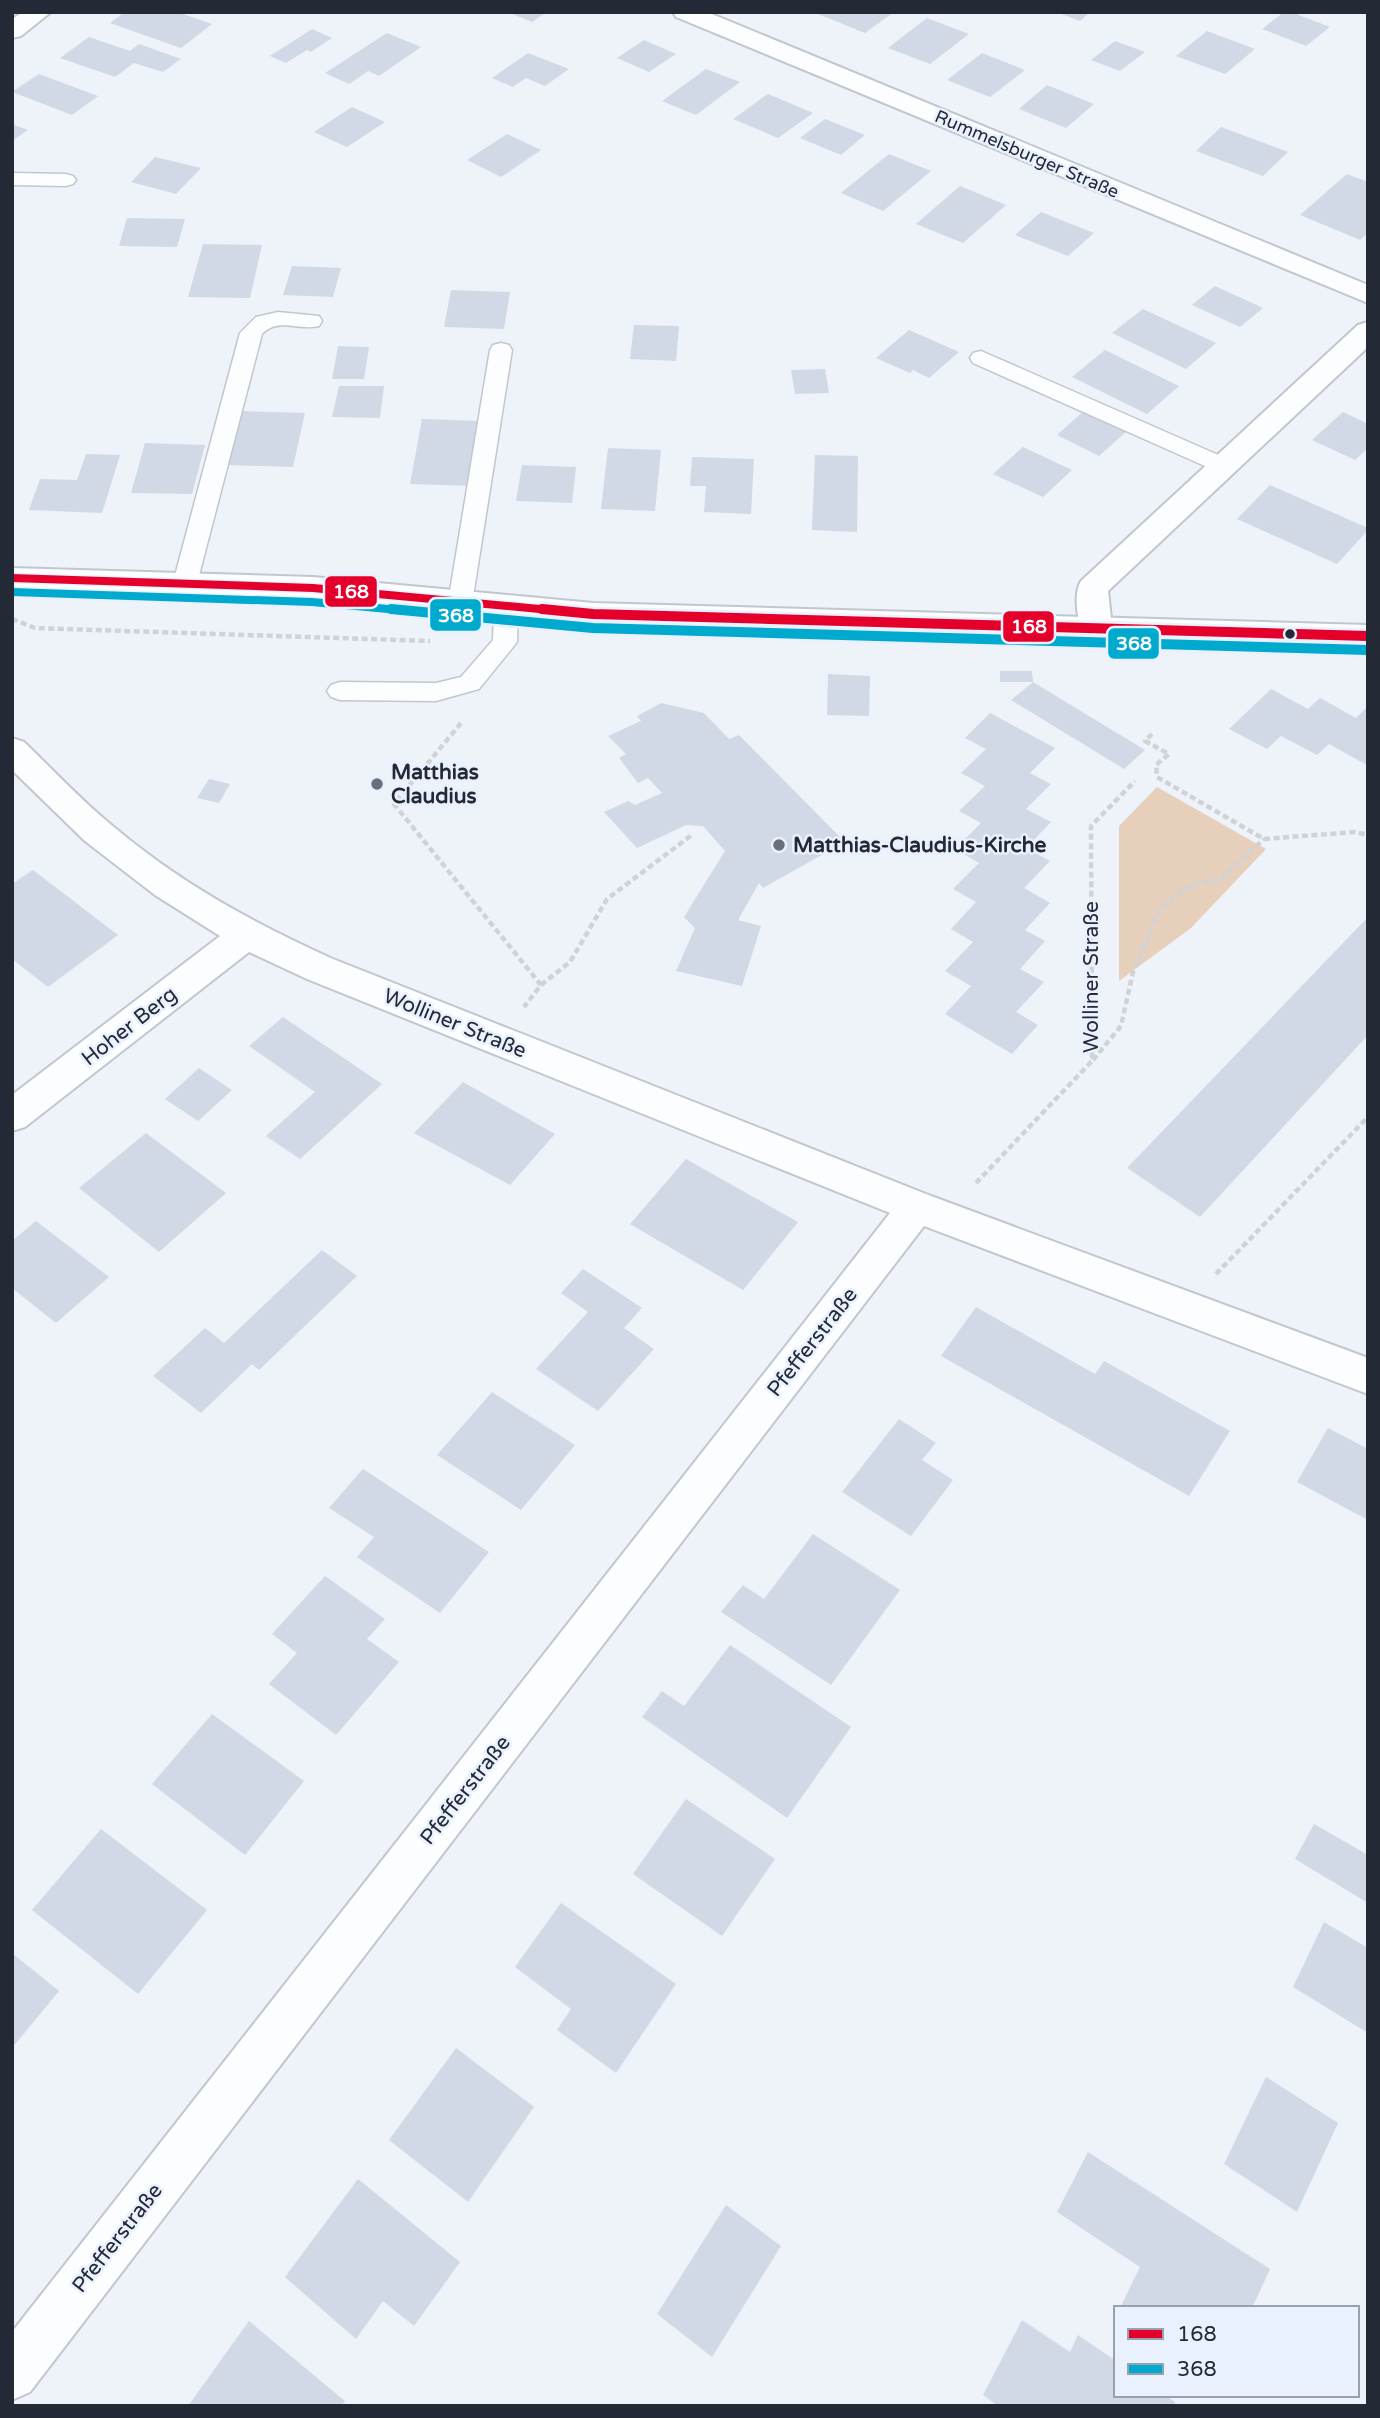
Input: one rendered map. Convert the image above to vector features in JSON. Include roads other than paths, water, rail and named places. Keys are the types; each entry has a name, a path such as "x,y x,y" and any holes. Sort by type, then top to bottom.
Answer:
{"street":[{"path":"12,31 39,12"},
{"name":"Rummelsburger Straße","path":"685,12 724,19 1368,295"},
{"path":"1096,628 1092,588 1368,331"},
{"path":"12,578 313,588 593,614 1368,636"},
{"name":"Wolliner Straße","path":"12,750 97,832 167,886 246,935 320,970 931,1212 1368,1376"},
{"name":"Hoher Berg","path":"12,1116 246,935"},
{"name":"Pfefferstraße","path":"12,2374 931,1212"}],"lane":[{"path":"12,178 66,180"},
{"path":"185,583 251,332 257,324 272,318 311,321"},
{"path":"460,603 501,350"},
{"path":"981,358 1224,466"},
{"path":"340,691 436,692 470,683 505,642 506,608"}],"place":[{"name":"Matthias Claudius","path":"377,784"},
{"name":"Matthias-Claudius-Kirche","path":"779,845"}]}
